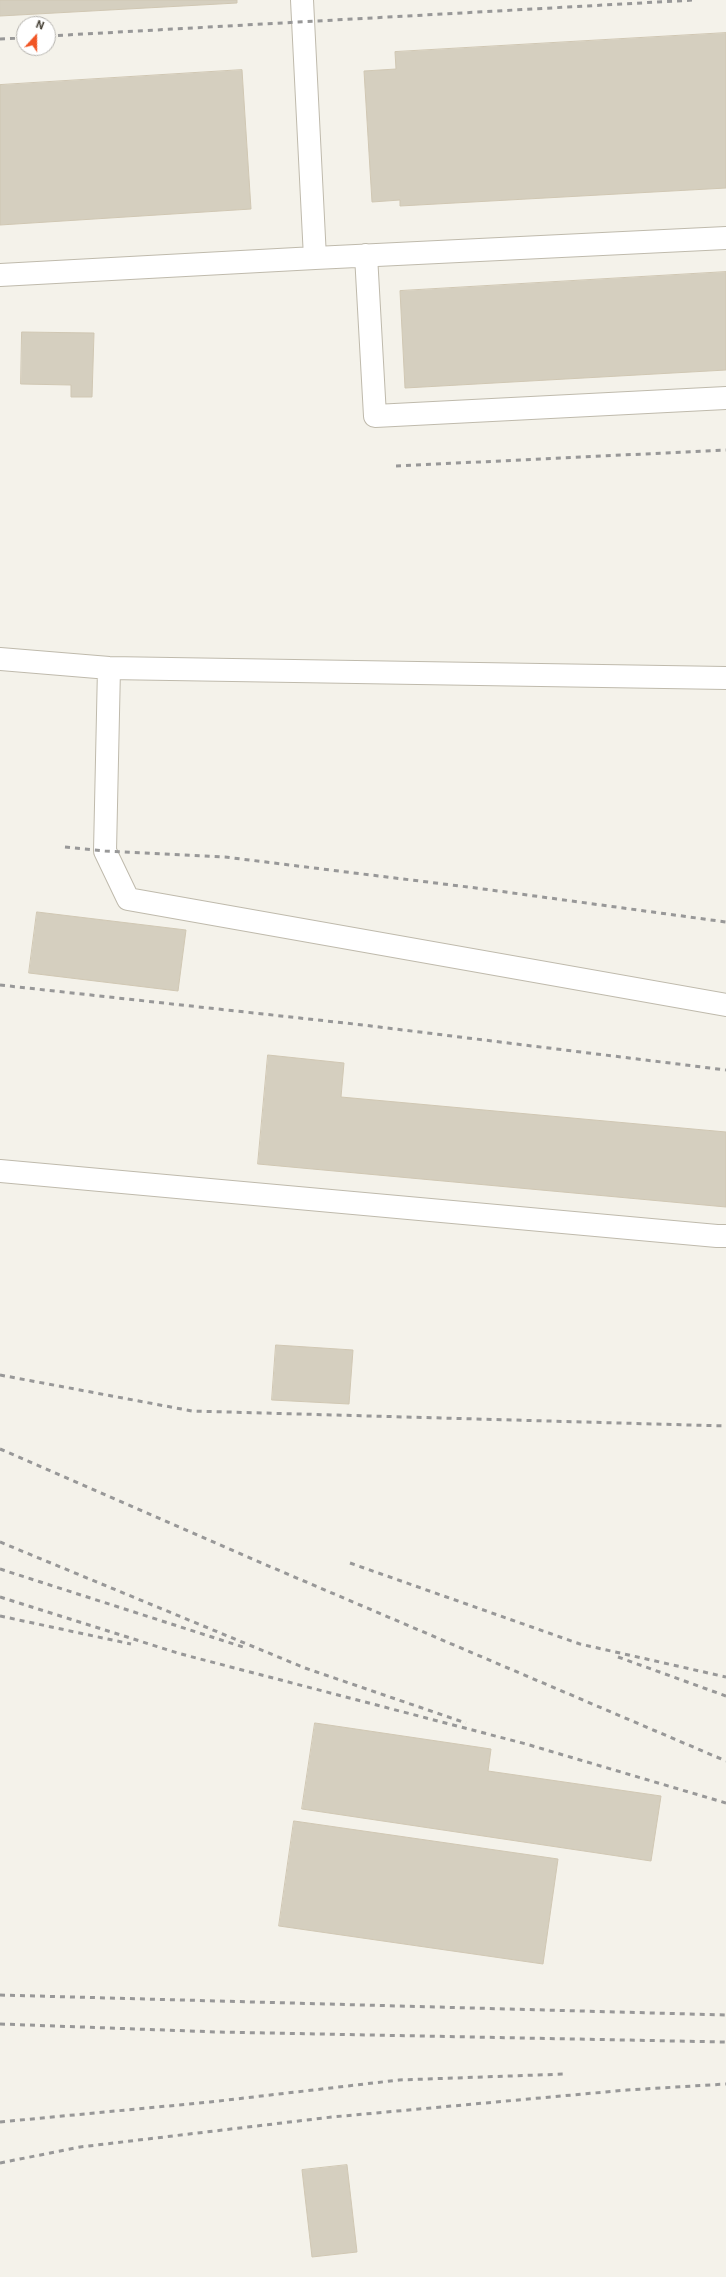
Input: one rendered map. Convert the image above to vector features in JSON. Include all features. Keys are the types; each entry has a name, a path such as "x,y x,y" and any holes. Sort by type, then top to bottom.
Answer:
{"street":[{"path":"302,0 315,258"},
{"path":"0,275 366,255 726,238"},
{"path":"366,255 375,416 726,398"},
{"path":"0,659 109,668 726,678"},
{"path":"109,668 105,851 128,899 726,1005"},
{"path":"0,1170 726,1236"}],"building":[{"path":"0,0 237,0 237,3 0,16"},
{"path":"726,33 726,188 400,206 400,200 372,202 364,71 396,69 395,52"},
{"path":"242,70 251,209 0,225 0,85"},
{"path":"726,272 726,370 405,388 400,291"},
{"path":"22,332 94,333 92,397 71,397 71,385 21,384"},
{"path":"37,912 186,930 178,991 29,973"},
{"path":"268,1055 344,1063 341,1097 726,1132 726,1207 258,1164"},
{"path":"276,1345 353,1350 349,1404 272,1400"},
{"path":"315,1723 491,1749 488,1771 661,1796 651,1861 302,1809"},
{"path":"294,1821 558,1859 543,1964 279,1926"},
{"path":"347,2165 357,2252 312,2257 302,2170"}],"railway":[{"path":"56,36 694,0"},
{"path":"0,39 16,38"},
{"path":"396,466 726,450"},
{"path":"65,847 105,851 225,857 476,888 726,922"},
{"path":"0,985 363,1025 726,1070"},
{"path":"0,1375 192,1411 726,1426"},
{"path":"0,1449 271,1567 726,1761"},
{"path":"0,1542 305,1668 466,1723"},
{"path":"350,1563 580,1644 726,1677"},
{"path":"0,1569 243,1647"},
{"path":"0,1597 181,1654 526,1744 726,1803"},
{"path":"0,1616 131,1644"},
{"path":"618,1657 726,1696"},
{"path":"0,1995 726,2015"},
{"path":"0,2024 218,2032 726,2042"},
{"path":"0,2122 210,2102 399,2080 565,2074"},
{"path":"0,2163 80,2147 332,2117 627,2090 726,2084"}]}
